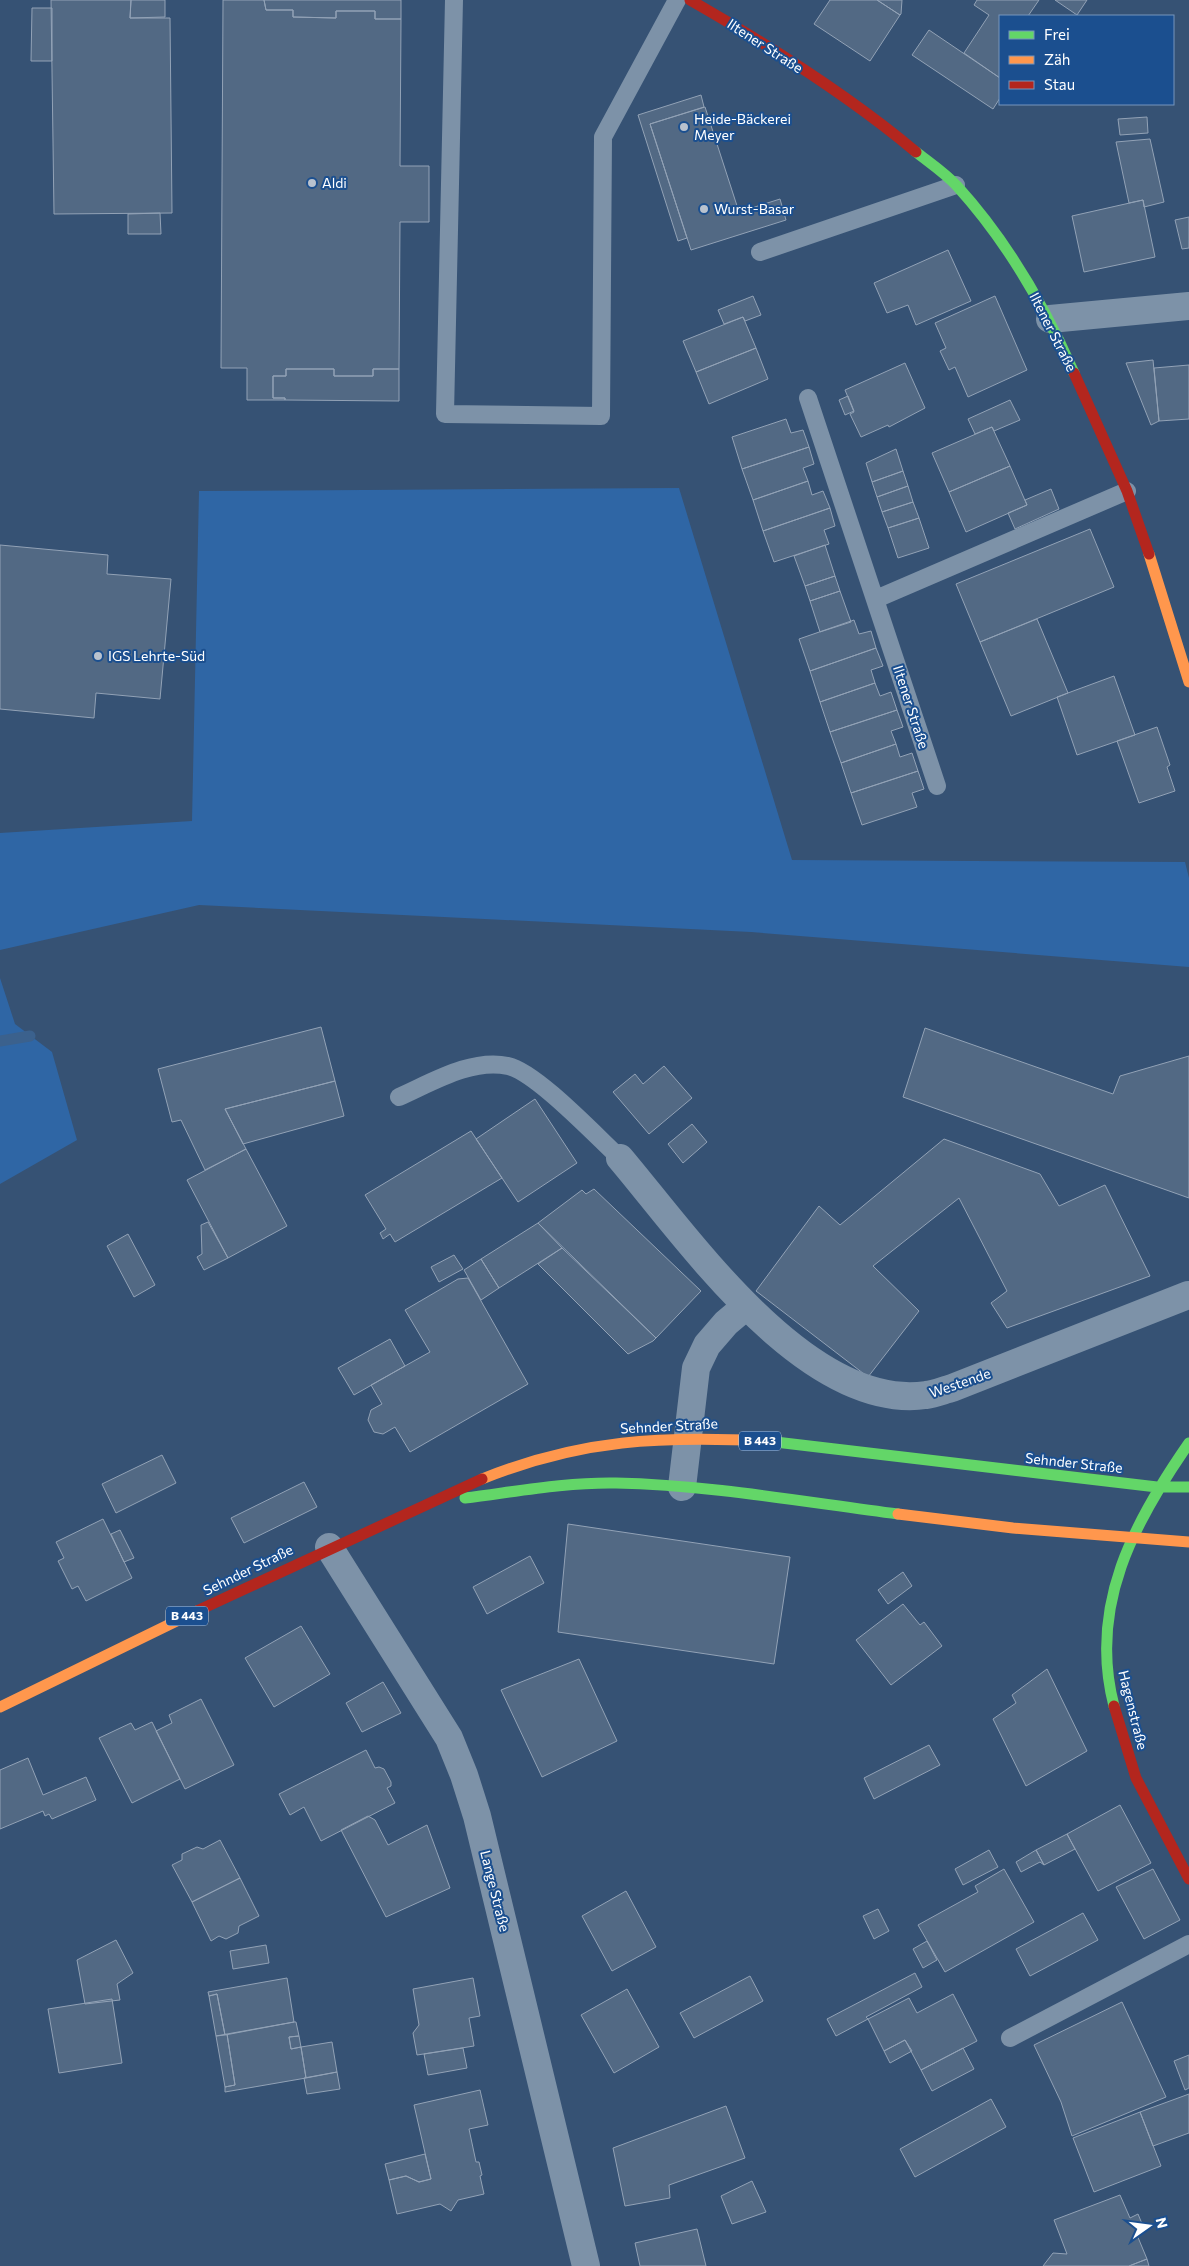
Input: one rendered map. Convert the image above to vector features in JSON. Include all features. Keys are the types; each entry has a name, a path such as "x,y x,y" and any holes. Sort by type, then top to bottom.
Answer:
{"main road":[{"name":"Iltener Straße","path":"690,0 746,32 888,128 956,185 1008,250 1050,319 1127,491 1164,598 1189,682"},
{"name":"Sehnder Straße","path":"0,1707 329,1547 462,1486 514,1467 567,1451 619,1443 688,1438 780,1442 1157,1487"},
{"path":"1131,1539 1157,1487 1189,1443"},
{"name":"Sehnder Straße","path":"375,1527 423,1508 498,1493 614,1483 682,1487 1013,1528 1131,1539"},
{"name":"B 443","path":"1157,1487 1189,1487"},
{"name":"B 443","path":"1131,1539 1189,1542"},
{"name":"Hagenstraße","path":"1131,1539 1118,1576 1109,1612 1105,1651 1109,1689 1136,1778 1189,1879"}],"street":[{"path":"1050,319 1189,306"},
{"name":"Westende","path":"620,1158 746,1307 800,1352 848,1382 899,1395 926,1395 952,1388 1188,1295"},
{"path":"682,1487 696,1368 707,1345 726,1322 746,1307"},
{"name":"Lange Straße","path":"329,1547 449,1738 464,1775 477,1816 586,2266"}],"lane":[{"path":"454,0 445,414 601,416 604,137 677,0"},
{"path":"760,252 956,185"},
{"name":"Iltener Straße","path":"808,398 937,786"},
{"path":"876,600 1127,491"},
{"path":"399,1097 452,1073 483,1066 508,1066 536,1081 620,1158"},
{"path":"1010,2038 1189,1944"}],"shaded area":[{"path":"679,488 792,860 1185,862 1189,878 1189,967 751,932 199,905 0,950 0,833 192,821 199,491"},
{"path":"0,978 15,1024 52,1052 77,1140 0,1184"}],"building":[{"path":"51,0 131,0 130,18 170,18 172,213 54,214"},
{"path":"131,0 165,0 165,17 130,18"},
{"path":"223,0 264,0 266,10 293,10 293,17 336,18 336,11 375,11 375,19 401,19 400,166 429,166 429,222 400,222 399,369 373,369 373,376 334,376 334,369 286,369 286,376 273,376 273,398 285,398 285,400 247,400 247,368 221,368"},
{"path":"264,0 401,0 401,19 375,19 375,11 336,11 336,18 293,17 293,10 266,10"},
{"path":"830,0 877,0 900,15 870,61 814,24"},
{"path":"877,0 902,0 901,14 900,15"},
{"path":"977,0 1039,0 1029,15 999,15 999,77 964,53 989,15 974,5"},
{"path":"1055,0 1087,0 1077,15"},
{"path":"32,8 52,8 52,61 31,61"},
{"path":"929,30 999,77 999,100 993,109 912,55"},
{"path":"701,95 704,107 650,124 687,238 678,241 638,115"},
{"path":"705,107 739,212 780,199 786,220 691,250 650,124"},
{"path":"1147,117 1148,133 1120,135 1118,119"},
{"path":"1150,139 1164,202 1144,207 1143,200 1129,203 1116,142"},
{"path":"1143,200 1155,257 1084,272 1072,216"},
{"path":"160,213 161,234 128,234 128,214"},
{"path":"1189,217 1189,248 1182,249 1175,220"},
{"path":"948,250 971,301 916,325 908,305 887,313 874,283"},
{"path":"753,296 761,315 745,321 743,317 724,324 718,310"},
{"path":"995,296 1027,370 968,397 955,367 949,370 940,351 946,348 935,323"},
{"path":"743,317 756,348 696,372 683,341"},
{"path":"756,348 768,379 709,404 696,372"},
{"path":"1153,360 1159,421 1151,425 1126,363"},
{"path":"905,363 925,408 889,427 888,425 861,437 850,414 854,412 845,390"},
{"path":"1189,365 1189,419 1159,421 1154,368"},
{"path":"286,369 334,369 334,376 373,376 373,369 399,369 399,401 285,400 285,398 273,398 273,376 286,376"},
{"path":"848,396 854,411 845,415 839,400"},
{"path":"1010,400 1020,420 994,431 992,427 975,434 968,419"},
{"path":"786,419 791,433 803,430 809,447 742,469 732,437"},
{"path":"992,427 1010,466 949,492 932,453"},
{"path":"809,447 814,464 803,468 808,481 753,500 742,469"},
{"path":"896,449 903,471 872,482 866,463"},
{"path":"1010,466 1027,505 966,532 949,492"},
{"path":"903,471 908,486 877,497 872,482"},
{"path":"808,481 812,495 823,491 830,508 763,531 753,500"},
{"path":"908,486 913,502 882,512 877,497"},
{"path":"1051,489 1059,509 1015,529 1008,513 1027,505 1025,500"},
{"path":"913,502 919,518 888,528 882,512"},
{"path":"830,508 835,526 824,530 829,544 774,562 763,531"},
{"path":"919,518 929,548 898,558 888,528"},
{"path":"1090,529 1114,587 980,642 956,584"},
{"path":"0,545 108,555 107,574 171,579 160,699 96,693 94,718 0,709"},
{"path":"825,545 835,576 805,586 794,556"},
{"path":"835,576 840,591 810,601 805,586"},
{"path":"840,591 851,622 820,632 810,601"},
{"path":"1037,619 1068,693 1011,716 980,642"},
{"path":"854,620 859,634 871,631 876,648 810,671 799,639"},
{"path":"876,648 883,666 871,670 875,683 820,702 810,671"},
{"path":"1114,676 1135,735 1077,755 1057,697"},
{"path":"875,683 880,696 891,692 897,710 830,732 820,702"},
{"path":"897,710 903,727 891,731 896,744 841,763 830,732"},
{"path":"1157,727 1170,765 1167,767 1175,791 1139,803 1117,741"},
{"path":"896,744 900,757 912,753 918,771 851,793 841,763"},
{"path":"918,771 924,789 912,793 917,807 862,825 851,793"},
{"path":"321,1027 335,1081 225,1109 246,1149 205,1170 181,1120 172,1122 158,1069"},
{"path":"925,1028 1113,1094 1120,1076 1189,1056 1189,1198 903,1097"},
{"path":"664,1066 692,1098 649,1134 613,1092 635,1074 643,1084"},
{"path":"335,1081 344,1116 243,1144 225,1109"},
{"path":"535,1099 577,1163 518,1202 476,1139"},
{"path":"692,1124 707,1142 683,1163 668,1144"},
{"path":"471,1131 502,1178 395,1242 390,1234 383,1239 380,1233 386,1229 365,1195"},
{"path":"944,1139 1040,1174 1059,1206 1105,1185 1150,1276 1007,1328 991,1303 1007,1291 959,1198 873,1266 919,1311 868,1377 756,1291 819,1206 840,1225"},
{"path":"246,1149 287,1226 228,1258 187,1180"},
{"path":"594,1189 701,1291 656,1338 538,1223 582,1190 586,1194"},
{"path":"208,1222 228,1258 204,1270 197,1257 202,1254 201,1225"},
{"path":"538,1223 562,1248 499,1288 481,1259"},
{"path":"128,1234 155,1285 134,1297 107,1246"},
{"path":"562,1248 656,1338 628,1354 538,1264"},
{"path":"454,1255 463,1269 439,1282 431,1267"},
{"path":"481,1259 499,1288 481,1300 464,1270"},
{"path":"468,1278 528,1384 410,1452 395,1427 383,1434 374,1432 368,1420 371,1410 382,1404 371,1385 430,1352 405,1310 458,1279"},
{"path":"390,1339 405,1366 354,1395 338,1368"},
{"path":"162,1455 176,1483 116,1513 102,1484"},
{"path":"304,1482 317,1507 244,1543 231,1518"},
{"path":"103,1519 132,1578 86,1601 78,1586 72,1589 58,1561 64,1558 56,1542"},
{"path":"568,1524 790,1557 774,1664 558,1632"},
{"path":"120,1530 134,1558 124,1562 111,1534"},
{"path":"530,1556 544,1583 487,1614 473,1587"},
{"path":"903,1572 912,1586 888,1604 878,1590"},
{"path":"903,1604 920,1625 924,1622 942,1646 891,1685 856,1640"},
{"path":"301,1626 330,1674 274,1707 245,1658"},
{"path":"579,1659 617,1741 542,1777 501,1690"},
{"path":"1047,1669 1087,1751 1026,1786 993,1719 1016,1703 1012,1695"},
{"path":"383,1682 401,1713 362,1732 346,1703"},
{"path":"201,1699 234,1765 185,1789 156,1731 172,1723 169,1715"},
{"path":"152,1722 180,1779 132,1803 99,1738 131,1723 135,1730"},
{"path":"929,1745 940,1765 874,1799 864,1778"},
{"path":"366,1750 375,1768 384,1769 391,1782 391,1786 387,1788 395,1803 321,1841 304,1807 290,1815 279,1794"},
{"path":"28,1758 43,1795 86,1777 96,1800 52,1819 49,1814 45,1816 43,1811 0,1829 0,1770"},
{"path":"1120,1805 1151,1863 1098,1891 1067,1834"},
{"path":"368,1816 375,1820 388,1845 427,1825 450,1888 386,1917 341,1830"},
{"path":"1067,1834 1075,1849 1044,1865 1036,1850"},
{"path":"220,1840 240,1878 192,1902 172,1865 182,1860 182,1854 197,1847 203,1849"},
{"path":"989,1850 998,1867 963,1885 955,1869"},
{"path":"1036,1850 1044,1865 1040,1862 1021,1872 1016,1862"},
{"path":"1004,1869 1034,1922 945,1972 918,1925 978,1892 975,1886"},
{"path":"1153,1869 1180,1920 1144,1939 1116,1887"},
{"path":"240,1878 259,1916 239,1926 238,1933 226,1939 219,1936 211,1941 192,1902"},
{"path":"626,1891 656,1947 612,1971 582,1916"},
{"path":"878,1909 889,1931 874,1939 863,1916"},
{"path":"1083,1913 1098,1940 1030,1976 1016,1949"},
{"path":"116,1940 133,1973 117,1984 120,2000 85,2004 77,1960"},
{"path":"927,1941 937,1960 923,1968 913,1949"},
{"path":"266,1945 269,1963 233,1969 230,1951"},
{"path":"915,1973 922,1987 866,2017 868,2019 836,2036 827,2019"},
{"path":"750,1976 763,2001 694,2038 680,2013"},
{"path":"287,1978 294,2022 225,2035 217,1994 209,1996 208,1992"},
{"path":"473,1978 480,2016 469,2018 474,2046 417,2055 413,2033 419,2025 413,1989"},
{"path":"627,1989 659,2047 614,2073 581,2015"},
{"path":"217,1994 225,2035 216,2036 209,1996"},
{"path":"953,1994 977,2041 921,2070 905,2040 884,2051 868,2019 909,1998 917,2013"},
{"path":"112,1999 122,2063 59,2073 48,2009"},
{"path":"1122,2002 1166,2097 1072,2136 1061,2102 1034,2045"},
{"path":"296,2022 299,2036 289,2037 291,2049 301,2047 306,2078 225,2092 225,2087 235,2085 227,2034"},
{"path":"227,2034 235,2085 225,2087 216,2036"},
{"path":"299,2036 301,2047 291,2049 289,2037"},
{"path":"905,2040 912,2051 890,2063 884,2051"},
{"path":"332,2042 337,2072 306,2078 301,2047"},
{"path":"463,2048 467,2068 428,2075 424,2054"},
{"path":"963,2048 974,2069 932,2091 921,2070"},
{"path":"1189,2055 1189,2088 1185,2090 1174,2061"},
{"path":"337,2072 340,2089 307,2094 304,2078"},
{"path":"480,2090 488,2125 469,2129 476,2162 479,2162 482,2175 480,2176 484,2194 458,2200 451,2211 440,2204 397,2214 389,2180 406,2176 419,2182 431,2179 414,2105"},
{"path":"1189,2094 1189,2133 1153,2146 1140,2112"},
{"path":"991,2099 1006,2127 915,2177 900,2149"},
{"path":"726,2106 745,2158 669,2185 670,2198 625,2206 613,2148"},
{"path":"1140,2112 1161,2166 1094,2192 1073,2138"},
{"path":"425,2154 431,2179 419,2182 406,2176 389,2180 385,2164"},
{"path":"752,2181 766,2212 732,2224 721,2196"},
{"path":"1120,2195 1130,2218 1138,2214 1145,2231 1137,2235 1147,2259 1129,2266 1043,2266 1053,2253 1067,2254 1054,2220"},
{"path":"697,2229 706,2266 640,2266 635,2243"},
{"path":"1147,2259 1149,2266 1129,2266"}],"waterway":[{"path":"0,1041 30,1036"}],"traffic: fast":[{"path":"916,152 952,181 975,207 1008,251 1037,298 1074,373"},
{"path":"767,1441 1157,1487 1189,1487"},
{"path":"1114,1706 1108,1669 1107,1634 1112,1600 1121,1567 1150,1503 1189,1443"},
{"path":"465,1498 597,1483 651,1484 757,1495 898,1514"}],"traffic: slow":[{"path":"1149,554 1189,682"},
{"path":"482,1479 553,1455 622,1443 692,1439 767,1441"},
{"path":"898,1514 1013,1528 1189,1542"},
{"path":"0,1707 197,1611"}],"traffic: jam":[{"path":"690,0 748,34 835,90 916,152"},
{"path":"1074,373 1127,491 1149,554"},
{"path":"197,1611 482,1479"},
{"path":"1114,1706 1136,1778 1189,1879"}],"place":[{"name":"Heide-Bäckerei Meyer","path":"684,127"},
{"name":"Aldi","path":"312,183"},
{"name":"Wurst-Basar","path":"704,209"},
{"name":"IGS Lehrte-Süd","path":"98,656"}]}
